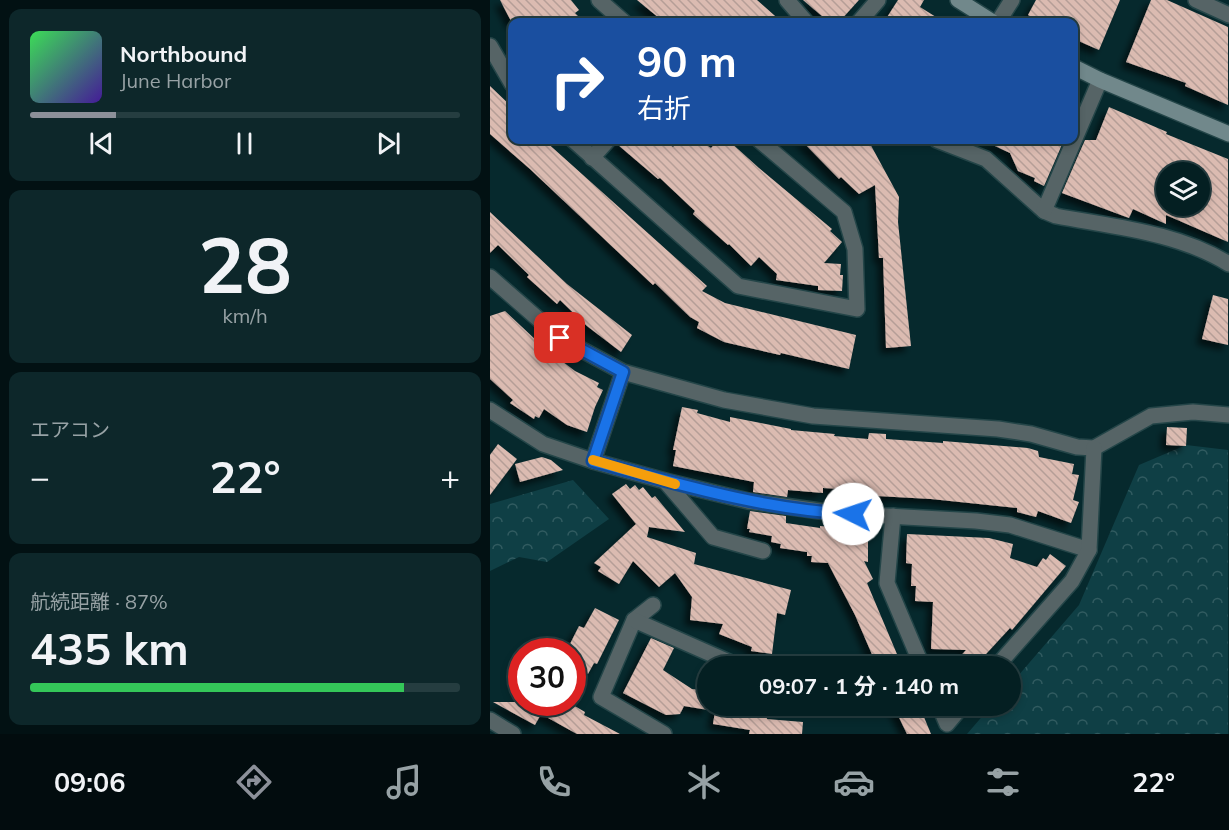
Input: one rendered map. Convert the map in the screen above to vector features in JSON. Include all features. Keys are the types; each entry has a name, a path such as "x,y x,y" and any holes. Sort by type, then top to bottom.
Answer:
{"street":[{"path":"599,0 619,18"},
{"path":"787,0 803,18"},
{"path":"862,18 878,0"},
{"path":"958,0 987,18"},
{"path":"1001,18 1012,0"},
{"path":"1196,0 1228,15"},
{"path":"490,46 508,77"},
{"path":"1078,69 1228,134"},
{"path":"1078,131 1100,80"},
{"path":"577,144 738,286 857,309 854,249 844,212 764,144"},
{"path":"592,158 604,144"},
{"path":"947,144 986,159 1044,211 1056,216 1167,237 1208,252 1228,264"},
{"path":"1044,211 1073,144"},
{"path":"490,277 560,338 623,372 724,400 812,416 998,429 1031,434 1077,447 1094,448 1151,416 1193,412 1228,415"},
{"path":"593,461 623,372"},
{"path":"490,410 543,444 593,461 748,501 834,513 1010,525 1089,550"},
{"path":"1006,656 1072,581 1089,550 1094,448"},
{"path":"665,481 712,537 763,551"},
{"path":"893,516 887,583 918,656"},
{"path":"653,605 634,620 601,697 664,734"},
{"path":"634,620 715,656"},
{"path":"944,716 947,724 954,716"},
{"path":"490,720 513,734"}],"green space":[{"path":"1186,445 1228,450 1228,734 967,734 983,716 1021,716 1021,672 1079,605 1139,465"},
{"path":"573,480 609,519 547,562 519,557 490,571 490,504"}],"building":[{"path":"500,0 571,0 579,10 575,13 580,18 542,17 509,18"},
{"path":"637,0 757,0 777,18 713,18 711,16 709,18 659,18"},
{"path":"803,0 859,0 843,18 824,18"},
{"path":"898,0 924,0 920,7 938,18 887,18"},
{"path":"1036,0 1120,0 1099,50 1078,41 1078,18 1034,18 1028,15"},
{"path":"1151,0 1167,0 1228,27 1228,105 1185,86 1186,83 1126,62"},
{"path":"490,86 508,103 508,144 548,144 707,286 702,291 725,303 856,335 849,369 724,342 697,328 699,322 690,317 655,283 653,285 490,134"},
{"path":"1109,107 1167,132 1166,134 1228,159 1228,242 1168,216 1210,216 1210,162 1156,162 1156,216 1166,216 1166,224 1133,209 1129,218 1062,193 1085,140 1096,140"},
{"path":"617,144 666,144 668,146 670,144 673,147 676,144 705,144 711,148 714,144 732,144 832,229 830,231 842,242 824,263 841,264 842,291 818,290 818,286 776,280 777,274 759,257 751,266 693,214 695,211 660,178 658,179"},
{"path":"805,144 870,144 899,197 898,222 911,346 886,348 883,258 879,258 875,185 859,194 841,177 839,179"},
{"path":"991,144 1062,144 1044,186 1034,181 1035,178 1018,171 1010,153"},
{"path":"490,212 567,284 632,335 621,352 587,326 560,300 557,304 527,277 529,275 498,245 490,253"},
{"path":"1213,295 1228,299 1228,345 1202,339"},
{"path":"505,311 553,356 599,383 597,387 603,390 587,432 567,425 544,409 539,418 535,416 534,419 510,403 513,400 490,379 490,316"},
{"path":"682,407 698,410 697,413 730,422 730,417 791,430 835,434 834,436 868,439 869,433 886,434 886,439 1028,448 1038,451 1039,457 1074,464 1072,474 1079,475 1073,500 1079,502 1071,523 1038,511 1036,517 1017,512 1017,508 931,499 856,497 856,490 823,488 823,493 788,490 787,497 753,492 754,482 673,466 676,450 673,450"},
{"path":"1167,427 1187,428 1186,446 1166,445"},
{"path":"498,444 517,459 490,495 490,455"},
{"path":"542,457 551,460 563,470 520,482 515,464"},
{"path":"626,484 630,489 635,485 639,490 643,487 652,498 655,496 685,532 649,527 647,537 696,553 694,564 791,590 785,615 777,613 772,654 751,651 752,647 719,634 723,624 690,620 692,597 675,573 659,587 633,561 619,584 598,571 601,567 594,563 636,524 612,494"},
{"path":"750,511 786,516 786,523 820,528 820,526 868,530 868,562 864,561 873,579 867,583 898,656 873,656 855,615 828,563 811,562 812,556 807,556 807,552 780,548 781,544 771,542 772,536 749,532 750,529 747,529"},
{"path":"907,534 989,538 1013,544 1010,558 1037,567 1043,558 1046,560 1050,554 1066,566 1012,630 1010,628 984,656 961,656 966,650 931,649 933,602 915,601 916,586 911,586 912,564 906,563"},
{"path":"595,608 619,620 597,664 594,663 588,674 586,673 586,638 573,638 579,626 584,628"},
{"path":"651,638 674,648 663,670 692,689 697,690 697,708 684,706 680,714 666,715 623,693"},
{"path":"493,702 508,702 508,710"},
{"path":"519,716 540,716 535,725"},
{"path":"545,716 586,716 620,734 577,734"},
{"path":"714,716 767,716 767,719 803,722 802,734 749,734 750,730 713,724"},
{"path":"898,716 924,716 931,734 907,734"}],"slow traffic":[{"path":"593,460 675,484"}],"route":[{"path":"560,338 623,372 593,461 748,501 853,514"}]}
